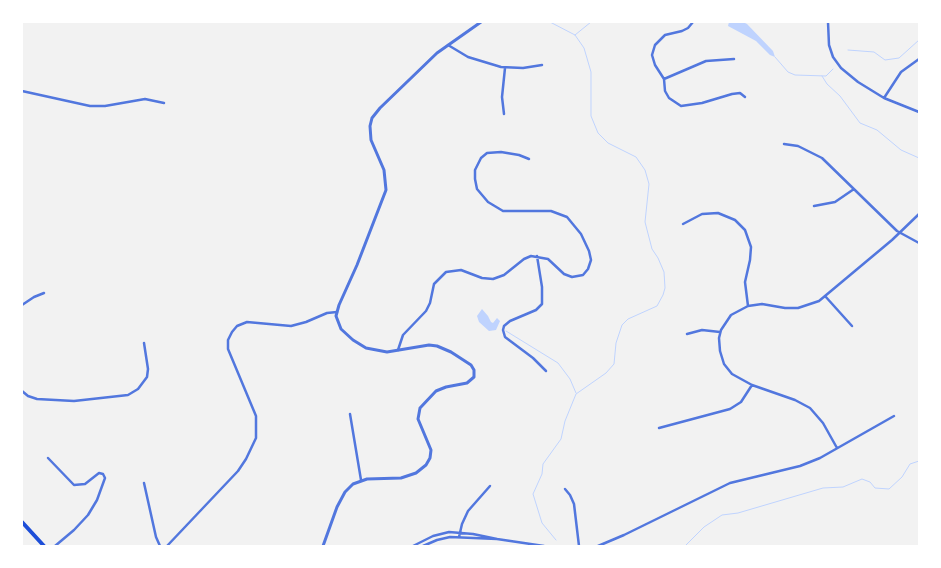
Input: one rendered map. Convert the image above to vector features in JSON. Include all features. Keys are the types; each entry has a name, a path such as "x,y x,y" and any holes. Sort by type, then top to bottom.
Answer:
{"main road":[{"path":"22,522 44,546"}],"street":[{"path":"323,546 331,521 341,499 349,487 361,480 401,478 416,472 426,465 430,458 431,450 418,420 420,408 436,391 446,387 467,383 472,380 475,374 473,367 467,362 437,346 429,345 398,351 380,352 359,344 341,329 337,320 337,312 386,190 384,170 371,140 371,121 380,108 448,44 480,22"},
{"path":"693,22 688,28 682,31 664,35 655,45 652,55 655,64 664,79 665,91 669,98 681,106 702,103 732,94 740,93 745,97"},
{"path":"828,22 829,44 836,62 858,82 884,98 919,112"},
{"path":"448,44 474,59 505,68 523,68 542,65"},
{"path":"664,79 706,61 734,59"},
{"path":"884,98 901,72 919,59"},
{"path":"504,114 502,97 505,68"},
{"path":"22,91 90,106 105,106 145,99 164,103"},
{"path":"784,144 798,146 815,154 900,233 919,243"},
{"path":"398,351 403,335 429,306 432,289 441,275 456,270 493,279 504,275 528,257 537,256 548,259 564,274 572,277 580,276 586,272 591,260 589,251 584,241 567,217 551,211 508,212 497,209 488,202 477,189 475,170 481,158 491,152 511,153 529,159"},
{"path":"814,206 835,202 854,189"},
{"path":"683,224 702,214 718,213 735,220 745,230 751,247 750,260 745,282 748,306"},
{"path":"837,448 823,423 810,408 795,400 752,385 734,376 724,364 719,348 720,332 731,315 748,306 762,304 785,308 798,308 812,304 826,296 900,233 919,214"},
{"path":"537,256 542,286 542,304 532,312 510,321 504,326 503,330 505,337 533,358 546,371"},
{"path":"22,304 44,293"},
{"path":"826,296 852,326"},
{"path":"167,546 238,471 249,455 256,438 256,416 228,349 228,340 232,332 237,326 247,322 291,326 306,322 327,312 337,312"},
{"path":"687,334 702,330 720,332"},
{"path":"22,391 28,396 37,399 74,401 128,395 143,385 147,377 148,369 144,343"},
{"path":"659,428 737,406 745,398 752,385"},
{"path":"350,414 356,460 361,480"},
{"path":"598,546 624,536 730,482 800,466 820,458 894,416"},
{"path":"48,458 74,485 84,484 99,473 103,474 105,478 97,500 88,515 74,530 54,546"},
{"path":"144,483 156,537 160,546"},
{"path":"459,538 468,511 490,486"},
{"path":"565,489 574,504 579,546"},
{"path":"413,546 433,536 460,532 544,546"},
{"path":"423,546 437,540 459,538 497,539"}],"water":[{"path":"729,22 743,22 747,24 773,51 775,57 770,55 756,41 728,26"},
{"path":"482,309 491,322 493,323 497,318 500,321 496,330 489,331 479,322 477,316"}],"waterway":[{"path":"550,22 575,35 584,48 591,72 591,116 598,133 608,143 636,157 645,170 649,184 645,222 652,249 664,272 665,288 657,306 628,319 622,325 616,343 614,364 606,373 576,394 565,421 561,439 543,464 542,474 533,494 542,523 556,540"},
{"path":"575,35 591,22"},
{"path":"848,50 874,52 885,60 899,58 919,40"},
{"path":"775,57 788,72 795,75 826,76 833,69"},
{"path":"822,76 827,84 840,96 860,123 877,130 901,150 919,158"},
{"path":"506,331 558,363 570,379 576,393"},
{"path":"685,546 704,527 722,515 738,513 823,488 843,487 862,479 870,482 875,488 889,489 902,477 910,464 919,461"}]}
